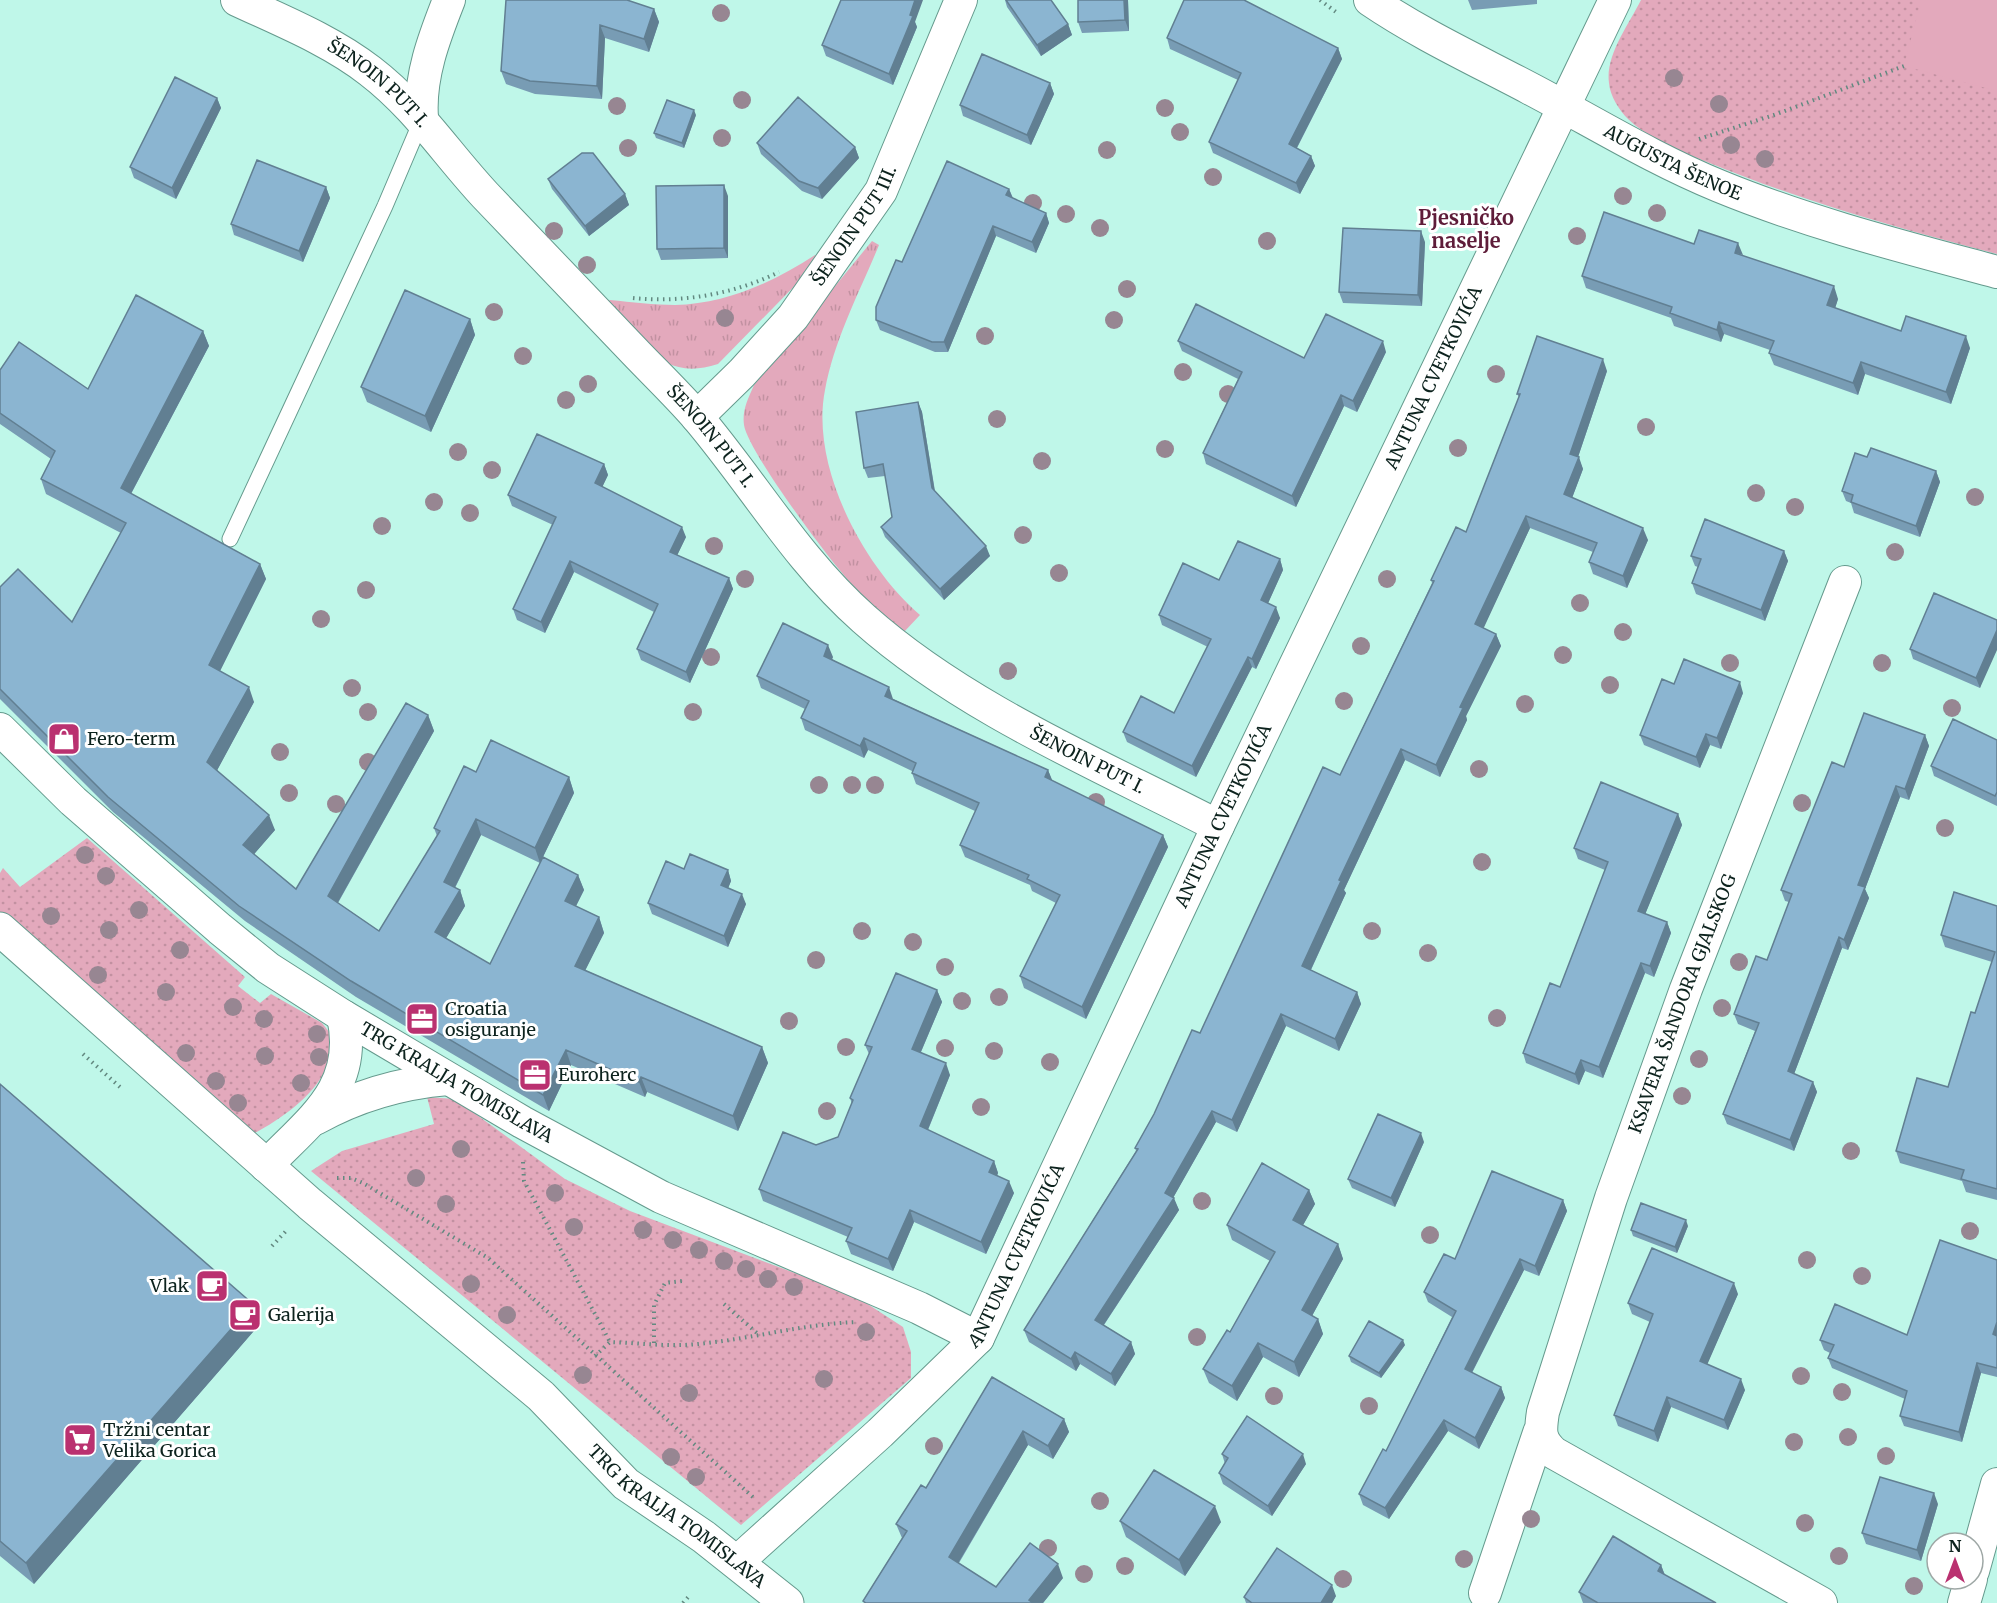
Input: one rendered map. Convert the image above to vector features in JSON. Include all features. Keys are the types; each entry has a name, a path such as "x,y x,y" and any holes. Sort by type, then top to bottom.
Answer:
{"main road":[{"name":"TRG KRALJA TOMISLAVA","path":"0,929 310,1204 541,1396 626,1484 737,1562 788,1603"}],"street":[{"name":"ŠENOIN PUT I.","path":"237,0 327,43 367,68 422,118 434,136 483,193 697,417 826,580 863,618 906,652 998,713 1218,826"},
{"path":"422,118 423,79 436,32 449,0"},
{"name":"ŠENOIN PUT III.","path":"697,417 742,374 793,317 881,191 962,0"},
{"name":"AUGUSTA ŠENOE","path":"1370,0 1434,39 1564,106 1650,155 1718,186 1779,209 1997,272"},
{"name":"ANTUNA CVETKOVIĆA","path":"737,1562 880,1433 978,1338 1218,826 1615,0"},
{"name":"KSAVERA ŠANDORA GJALSKOG","path":"1485,1593 1539,1433 1543,1412 1611,1198 1686,989 1845,582"},
{"name":"TRG KRALJA TOMISLAVA","path":"0,729 73,801 220,929 267,968 343,1016 522,1122 662,1197 919,1308 978,1338"},
{"path":"266,1166 311,1121 339,1083 345,1068 348,1039 343,1016"},
{"path":"311,1121 333,1109 390,1088 448,1079"},
{"path":"1539,1433 1545,1445 1554,1453 1821,1603"},
{"path":"1984,1531 1997,1484"}],"lane":[{"path":"230,539 386,206 422,118"}],"path":[{"path":"1650,155 1774,115 1904,66"},
{"path":"630,298 678,301 757,283 785,269"},
{"path":"522,1122 524,1181 610,1342"},
{"path":"272,1246 338,1177 363,1183 488,1258 743,1487 778,1523"},
{"path":"654,1343 654,1305 665,1283 682,1281"},
{"path":"724,1304 759,1335"},
{"path":"595,1356 610,1342 695,1344 826,1323 866,1321"},
{"path":"683,1603 690,1595"}],"green space":[{"path":"1641,0 1997,0 1997,254 1889,225 1782,191 1679,150 1636,126 1625,115 1611,93 1609,73 1614,51"},
{"path":"1921,0 1997,0 1997,91 1904,66"},
{"path":"872,241 879,245 848,316 829,371 822,419 833,482 846,513 879,570 920,615 904,632 864,597 832,560 776,484 749,439 744,425 745,409 754,385"},
{"path":"815,255 820,260 718,364 698,368 681,368 667,363 642,343 606,302 610,300 675,305 712,301 766,282"},
{"path":"87,838 245,977 238,986 260,1003 271,994 322,1023 334,1038 325,1070 312,1090 292,1109 269,1125 247,1137 0,918 0,873 3,868 20,887"},
{"path":"427,1097 455,1099 565,1179 630,1211 824,1284 866,1303 903,1327 911,1352 911,1378 741,1525 311,1171 342,1151 434,1124"}],"building":[{"path":"506,0 627,0 654,9 644,39 600,25 597,86 530,81 501,71"},
{"path":"841,0 915,0 910,15 913,16 889,74 822,45"},
{"path":"1006,0 1051,0 1068,24 1037,45"},
{"path":"1078,0 1124,0 1125,20 1078,22"},
{"path":"1184,0 1244,0 1338,48 1289,144 1311,156 1296,183 1209,142 1241,73 1167,38"},
{"path":"982,54 1050,83 1027,135 960,105"},
{"path":"175,77 217,98 172,188 130,167"},
{"path":"798,97 855,147 818,188 799,181 757,143"},
{"path":"667,100 694,110 682,143 654,133"},
{"path":"582,153 593,153 625,194 585,226 548,179"},
{"path":"257,160 326,187 299,251 231,224"},
{"path":"947,161 1009,189 1006,195 1046,213 1032,242 993,226 944,342 932,342 876,320 876,307 896,260 902,262"},
{"path":"724,185 724,248 657,249 656,186"},
{"path":"1604,212 1694,244 1699,230 1738,243 1735,253 1834,286 1827,305 1901,331 1906,316 1966,336 1946,392 1861,362 1853,383 1769,353 1774,341 1719,322 1717,330 1670,313 1672,307 1582,276"},
{"path":"1343,228 1421,231 1418,295 1339,292"},
{"path":"405,290 470,319 425,416 361,387"},
{"path":"136,295 203,331 121,488 260,564 209,665 249,687 207,762 269,815 243,845 296,889 406,703 428,715 328,896 379,931 440,831 434,828 464,766 476,772 491,740 569,777 535,848 476,819 444,882 460,890 435,932 490,964 543,857 578,875 565,901 599,917 575,966 762,1047 733,1116 641,1077 639,1082 566,1050 543,1095 351,981 239,906 108,797 0,689 0,587 18,569 72,622 126,523 41,479 55,451 0,413 0,370 19,342 88,389"},
{"path":"1196,304 1304,358 1326,314 1383,341 1353,401 1341,395 1292,496 1203,453 1242,372 1178,341"},
{"path":"1537,336 1603,359 1570,454 1579,457 1564,494 1643,528 1623,576 1589,562 1597,543 1526,516 1475,624 1496,634 1460,707 1463,708 1436,765 1401,749 1339,880 1341,881 1302,966 1357,992 1335,1039 1281,1014 1232,1120 1212,1111 1165,1193 1174,1198 1095,1320 1131,1342 1111,1374 1075,1352 1071,1359 1024,1330 1138,1149 1135,1148 1154,1114 1192,1030 1200,1033 1323,767 1340,775 1434,581 1431,580 1456,527 1466,532 1520,394 1517,394"},
{"path":"918,402 932,488 986,546 940,589 881,527 892,517 883,464 864,468 856,412"},
{"path":"537,434 604,464 595,483 682,527 670,552 729,578 686,672 637,649 658,604 570,561 541,622 513,609 556,517 508,495"},
{"path":"1871,448 1936,471 1916,526 1851,502 1853,495 1842,491 1855,453 1867,457"},
{"path":"1705,519 1784,551 1761,610 1692,583 1701,559 1691,556"},
{"path":"1238,541 1280,559 1261,600 1276,607 1252,659 1248,657 1192,766 1123,732 1141,696 1174,713 1211,639 1159,615 1183,563 1219,580"},
{"path":"1934,593 1997,620 1997,630 1976,678 1910,649"},
{"path":"783,623 828,645 824,656 889,687 885,696 1048,770 1045,777 1163,835 1082,1007 1020,976 1060,895 1027,879 1029,875 960,845 979,803 912,773 916,763 864,738 860,746 801,718 809,701 757,676"},
{"path":"1684,659 1740,682 1717,738 1706,734 1696,757 1640,735 1662,679 1674,684"},
{"path":"1864,713 1925,735 1905,789 1896,786 1858,885 1865,887 1844,940 1839,937 1788,1071 1813,1082 1790,1140 1723,1114 1759,1023 1734,1014 1756,956 1767,960 1792,894 1781,890 1832,762 1844,767"},
{"path":"1953,719 1997,740 1997,792 1995,796 1931,766"},
{"path":"1601,782 1678,814 1638,911 1667,922 1650,966 1641,963 1599,1067 1581,1060 1575,1074 1523,1053 1550,983 1560,987 1608,862 1574,848"},
{"path":"690,854 728,870 721,885 742,894 724,936 648,903 666,861 684,869"},
{"path":"1954,892 1997,906 1997,1189 1961,1179 1964,1170 1896,1151 1917,1078 1948,1087 1971,1012 1975,1013 1995,952 1941,935"},
{"path":"896,973 937,990 912,1049 946,1063 920,1126 994,1161 989,1172 1009,1181 981,1242 910,1210 888,1259 846,1241 852,1228 759,1189 783,1132 816,1145 838,1137 853,1100 850,1098 872,1047 865,1045"},
{"name":"Tržni centar Velika Gorica","path":"0,1084 253,1304 26,1563 0,1541"},
{"path":"1378,1114 1421,1133 1391,1198 1348,1179"},
{"path":"1262,1163 1309,1190 1293,1220 1338,1244 1302,1310 1318,1319 1294,1362 1258,1343 1232,1386 1203,1369 1227,1330 1230,1332 1275,1252 1227,1225"},
{"path":"1492,1171 1563,1200 1535,1266 1520,1259 1465,1369 1501,1387 1475,1438 1444,1420 1385,1508 1359,1494 1383,1449 1386,1451 1456,1311 1424,1292 1444,1254 1455,1259"},
{"path":"1641,1203 1686,1220 1675,1247 1631,1230"},
{"path":"1940,1240 1997,1260 1997,1322 1993,1334 1997,1336 1997,1368 1977,1363 1959,1432 1900,1416 1907,1391 1828,1358 1834,1345 1820,1340 1835,1304 1907,1335"},
{"path":"1652,1248 1734,1283 1700,1361 1741,1379 1724,1420 1667,1397 1654,1431 1614,1415 1653,1314 1628,1303"},
{"path":"1369,1321 1403,1340 1379,1373 1349,1356"},
{"path":"992,1377 1064,1419 1048,1446 1023,1431 949,1557 996,1587 1030,1543 1058,1564 1029,1600 1033,1603 866,1603 863,1601 907,1531 896,1524 921,1485 926,1488"},
{"path":"1247,1416 1303,1454 1268,1506 1219,1473 1228,1458 1222,1454"},
{"path":"1154,1470 1215,1506 1179,1560 1120,1521"},
{"path":"1880,1477 1934,1493 1917,1550 1862,1533"},
{"path":"1613,1536 1661,1565 1658,1571 1716,1603 1598,1603 1579,1592"},
{"path":"1277,1548 1332,1585 1321,1603 1252,1603 1244,1597"}],"place":[{"name":"Fero-term","path":"64,739"},
{"name":"Croatia osiguranje","path":"422,1019"},
{"name":"Euroherc","path":"535,1075"},
{"name":"Vlak","path":"212,1286"},
{"name":"Galerija","path":"245,1315"},
{"name":"Tržni centar Velika Gorica","path":"80,1440"}],"district":[{"name":"Pjesničko naselje","path":"1466,230"}]}
